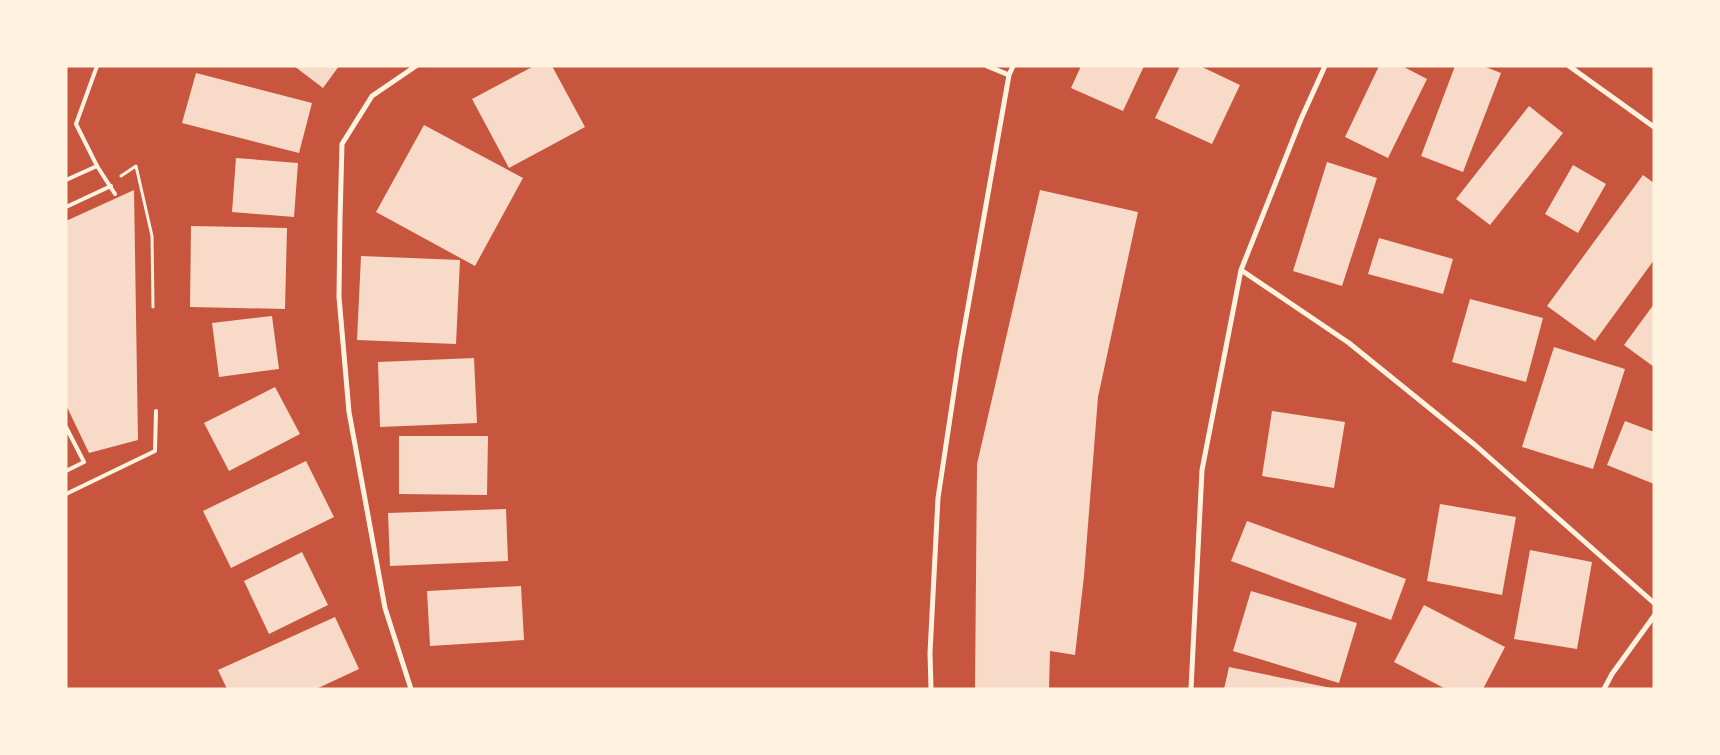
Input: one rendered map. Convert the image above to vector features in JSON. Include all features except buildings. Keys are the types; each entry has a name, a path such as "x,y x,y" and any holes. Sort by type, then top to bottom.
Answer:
{"street":[{"path":"411,689 385,608 349,412 339,298 342,144 372,96 416,66"},
{"path":"987,66 1009,75"},
{"path":"931,689 930,654 938,498 960,352 1009,75 1013,66"},
{"path":"1191,689 1202,470 1241,270 1301,119 1325,66"},
{"path":"1569,66 1654,127"},
{"path":"1241,270 1357,349 1475,445 1654,603"},
{"path":"1604,689 1612,674 1654,616"}],"lane":[{"path":"96,66 76,124 97,166 115,194"},
{"path":"66,180 97,166"},
{"path":"66,207 110,186"},
{"path":"66,494 155,451 156,412"},
{"path":"66,427 84,462 66,471"}],"path":[{"path":"119,177 136,166 152,236 153,307"}]}
